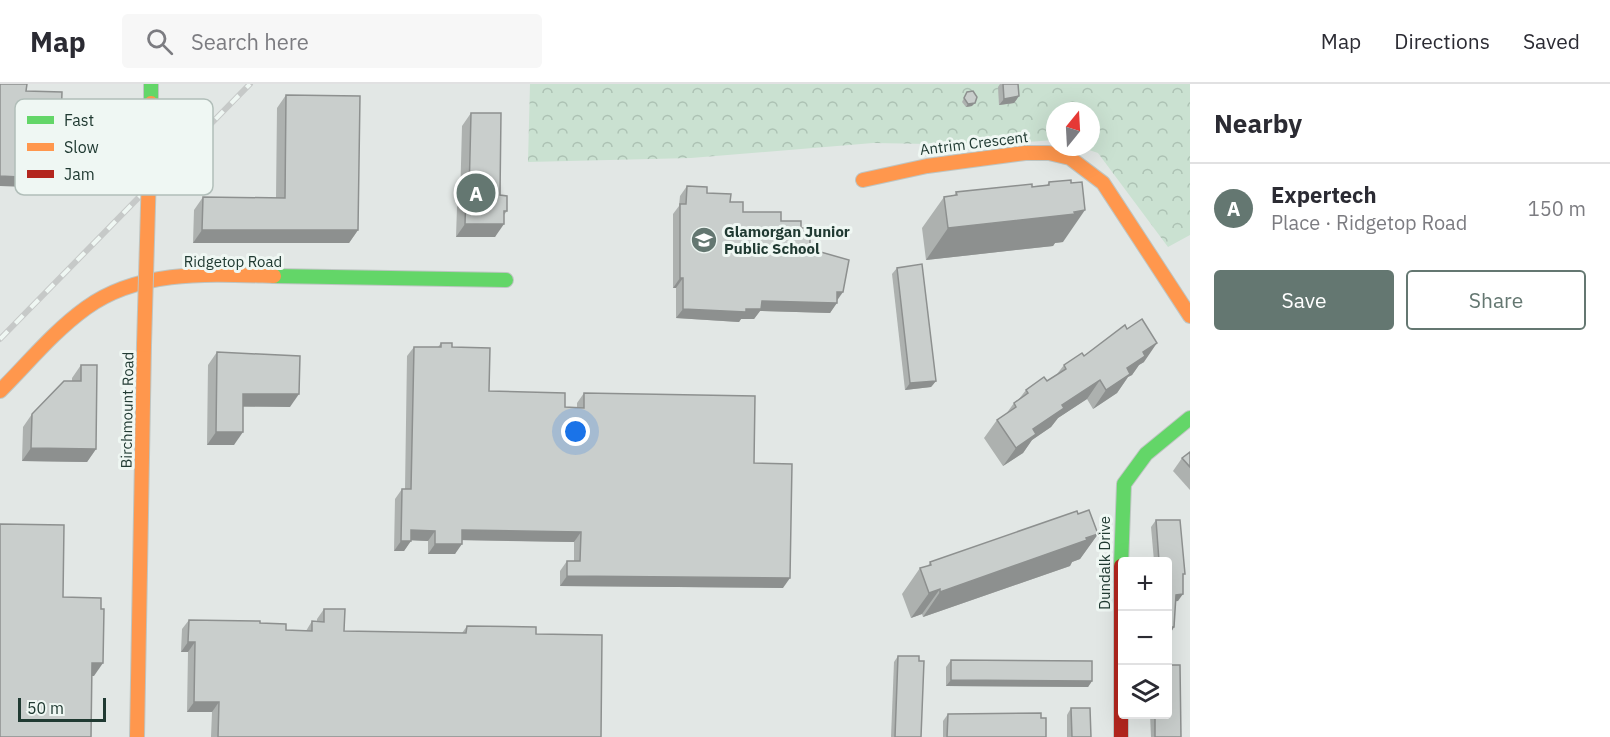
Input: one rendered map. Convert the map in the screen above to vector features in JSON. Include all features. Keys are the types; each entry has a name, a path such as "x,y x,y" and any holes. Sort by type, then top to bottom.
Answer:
{"street":[{"name":"Antrim Crescent","path":"863,180 901,169 1021,153 1055,153 1067,157 1086,167 1103,183 1190,316"},
{"name":"Birchmount Road","path":"137,737 148,195"},
{"name":"Ridgetop Road","path":"0,391 88,307 122,289 163,278 233,275 506,280"},
{"name":"Dundalk Drive","path":"1121,737 1121,537 1124,484 1146,454 1190,418"}],"green space":[{"path":"530,84 1190,84 1190,235 1168,247 1100,156 1100,102 1046,102 1046,141 986,145 873,143 691,158 528,162"}],"building":[{"path":"0,84 27,84 26,91 62,92 62,99 15,99 15,177 0,176"},
{"path":"1003,84 1018,84 1019,96 1004,99"},
{"path":"973,91 977,97 975,103 968,104 964,98 967,92"},
{"path":"286,95 360,96 358,230 202,230 203,197 285,198"},
{"path":"471,113 501,113 500,195 507,196 504,224 465,224 466,195 469,195"},
{"path":"1071,180 1071,183 1082,182 1085,210 1074,212 1075,214 948,228 944,197 957,195 956,192 1032,184 1032,187 1049,185 1049,182"},
{"path":"687,186 707,187 707,193 731,194 730,202 743,202 743,212 781,212 781,221 801,221 801,228 810,228 810,249 849,260 843,292 837,292 837,303 762,301 761,309 746,309 746,312 683,309 683,278 680,278 680,204 686,204"},
{"path":"922,264 936,381 910,383 897,268"},
{"path":"1142,319 1157,343 1143,352 1145,356 1127,368 1130,374 1106,390 1100,380 1062,405 1064,408 1033,429 1036,434 1016,448 997,420 1016,407 1014,403 1028,393 1026,390 1044,377 1047,381 1066,369 1064,365 1082,353 1084,356 1125,325 1127,329"},
{"path":"441,343 452,343 452,347 490,348 489,391 565,393 565,407 584,408 584,393 755,396 754,463 792,464 790,578 567,576 567,561 580,561 581,532 462,530 462,544 435,544 435,531 411,530 411,541 401,541 402,489 411,489 414,347 441,347"},
{"path":"217,352 300,356 299,394 243,394 243,432 216,432"},
{"path":"81,365 97,365 96,449 31,448 32,414 64,381 81,381"},
{"path":"1190,452 1190,467 1182,458"},
{"path":"1089,510 1098,534 1086,538 1087,540 940,592 940,589 929,593 920,568 931,565 930,562 1077,511 1078,514"},
{"path":"1156,520 1180,520 1185,574 1183,574 1183,594 1176,595 1174,627 1172,627 1172,557 1159,557"},
{"path":"0,524 64,525 63,597 101,598 101,609 104,609 103,663 92,663 91,737 0,737"},
{"path":"324,609 345,609 344,631 466,633 467,626 536,627 536,634 602,635 601,737 218,737 219,702 194,702 195,642 188,642 189,620 260,621 260,623 286,624 286,630 312,631 312,621 324,622"},
{"path":"898,656 919,656 919,661 924,661 921,737 895,737"},
{"path":"951,660 1092,661 1092,681 951,680"},
{"path":"1172,665 1180,665 1181,737 1155,737 1155,719 1172,719"},
{"path":"1071,708 1090,708 1091,737 1072,737"},
{"path":"1041,713 1041,718 1046,718 1046,737 947,737 948,714"}],"railway":[{"path":"213,122 250,84"},
{"path":"0,339 141,195"}],"traffic: fast":[{"path":"151,84 151,99"},
{"path":"274,276 506,280"},
{"path":"1121,557 1124,484 1146,454 1190,418"}],"traffic: slow":[{"path":"863,180 927,166 1025,153 1049,153 1070,158 1103,183 1190,316"},
{"path":"144,345 148,195"},
{"path":"0,391 63,327 86,308 107,295 129,286 177,277 274,276"},
{"path":"137,737 144,345"}],"traffic: jam":[{"path":"1121,611 1121,737"}],"place":[{"name":"Expertech","path":"476,193"},
{"name":"Glamorgan Junior Public School","path":"704,240"}]}
